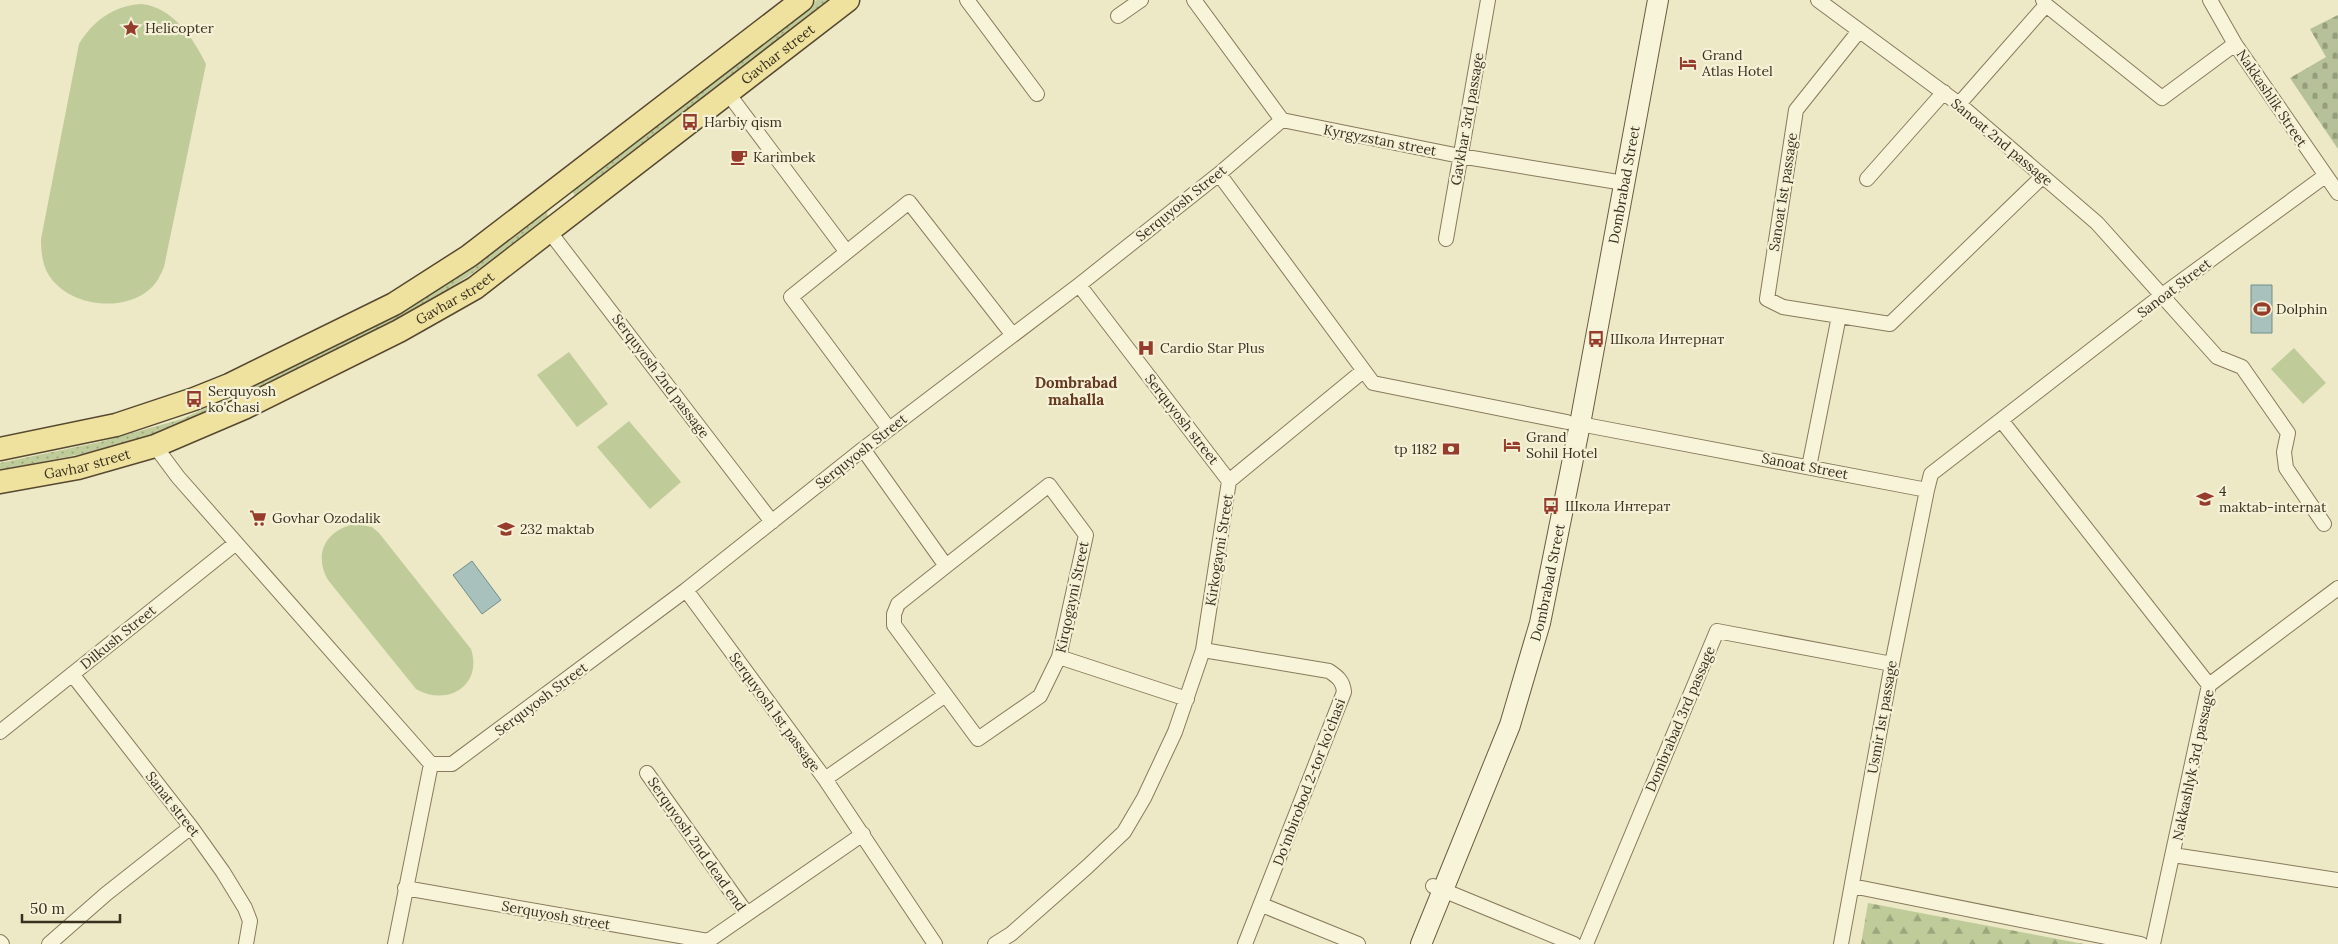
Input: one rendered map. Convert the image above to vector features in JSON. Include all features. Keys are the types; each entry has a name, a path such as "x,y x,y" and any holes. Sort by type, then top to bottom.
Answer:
{"main road":[{"name":"Gavhar street","path":"0,449 116,426 194,399 229,385 402,299 469,256 802,0"},
{"name":"Gavhar street","path":"0,482 78,468 155,446 244,408 437,311 475,288 848,0"},
{"name":"Dombrabad Street","path":"1618,182 1646,0"},
{"name":"Dombrabad Street","path":"1421,944 1438,889 1500,720 1530,622 1573,423 1618,182 1658,0"},
{"path":"556,189 555,200 558,207 565,211 574,212"},
{"path":"229,385 244,408"},
{"name":"Dombrabad Street","path":"1409,944 1438,889"}],"street":[{"path":"967,0 1037,94"},
{"path":"1118,16 1141,0"},
{"path":"1194,0 1282,120"},
{"name":"Gavkhar 3rd passage","path":"1446,239 1488,0"},
{"name":"Sanoat 2nd passage","path":"1818,0 1944,92 2043,176 2097,223 2217,357 2242,367 2288,433 2284,452 2286,468 2324,524"},
{"name":"Nakkashlik Street","path":"2210,0 2235,44 2338,193"},
{"path":"1959,104 2044,3 2162,98 2235,44"},
{"name":"Sanoat 1st passage","path":"1859,31 1796,110 1767,299 1783,307 1890,324 2043,176"},
{"path":"727,92 846,251"},
{"path":"1866,179 1944,92"},
{"name":"Kyrgyzstan street","path":"1282,120 1460,156 1618,182"},
{"name":"Serquyosh Street","path":"431,764 452,764 686,590 863,449 1079,285 1218,174 1282,120"},
{"name":"Sanoat Street","path":"1218,174 1373,383 1927,490 1931,474 2165,299 2325,176"},
{"path":"889,429 791,297 909,202 1012,334"},
{"name":"Serquyosh 2nd passage","path":"549,231 772,522"},
{"name":"Serquyosh street","path":"1079,285 1230,481"},
{"path":"1809,467 1839,316"},
{"name":"Kirkogayni Street","path":"995,944 1011,934 1124,832 1163,761 1188,699 1203,650 1230,481 1363,371"},
{"path":"2001,420 2209,685"},
{"path":"155,446 178,477 431,764 395,944"},
{"path":"863,449 946,566"},
{"name":"Kirqogayni Street","path":"1049,485 1086,536 1059,658 1040,696 978,739 944,696 894,625 893,620 898,604 1049,485"},
{"name":"Usmir 1st passage","path":"1840,944 1892,664 1927,490"},
{"name":"Dilkush Street","path":"0,732 236,543"},
{"name":"Nakkashlyk 3rd passage","path":"2153,944 2209,685 2338,588"},
{"name":"Serquyosh 1st passage","path":"686,590 825,779 935,944"},
{"name":"Dombrabad 3rd passage","path":"1586,944 1716,631 1892,664"},
{"name":"Do'mbirobod 2-tor ko'chasi","path":"1203,650 1329,672 1341,681 1344,686 1344,692 1262,905 1245,944"},
{"path":"1059,658 1188,699"},
{"name":"Sanat street","path":"72,674 191,827 245,908 250,921 246,944"},
{"path":"825,779 944,696"},
{"name":"Serquyosh 2nd dead end","path":"647,773 747,914"},
{"path":"49,944 106,894 191,827"},
{"path":"707,942 863,834"},
{"path":"2173,855 2338,880"},
{"path":"1852,886 2141,944"},
{"name":"Serquyosh street","path":"405,888 707,942"},
{"path":"1438,889 1574,944"},
{"path":"1262,905 1358,944"}],"green space":[{"path":"817,0 830,0 576,197 571,189"},
{"path":"141,4 152,6 172,17 188,34 206,64 164,267 152,287 138,297 125,302 95,303 67,293 55,284 44,264 41,239 79,44 91,28 105,16 121,8"},
{"path":"2338,15 2338,149 2290,78 2326,57 2310,29"},
{"path":"543,211 547,212 548,218 429,302 372,334 251,393 248,387"},
{"path":"2294,348 2326,383 2303,404 2271,369"},
{"path":"569,352 608,404 577,427 537,375"},
{"path":"227,398 230,405 186,424 102,450 0,470 0,463 100,442 182,419"},
{"path":"629,421 681,482 650,509 597,447"},
{"path":"356,524 372,527 379,533 471,649 472,673 467,683 460,690 439,696 416,689 328,580 322,561 322,552 325,544 337,531"},
{"path":"1868,903 2084,944 1861,944"}],"water":[{"name":"Dolphin","path":"2251,285 2272,285 2272,333 2251,333"},
{"path":"472,561 501,600 482,614 453,575"}],"place":[{"name":"Helicopter","path":"131,28"},
{"name":"Grand Atlas Hotel","path":"1688,63"},
{"name":"Harbiy qism","path":"690,122"},
{"name":"Karimbek","path":"739,157"},
{"name":"Dolphin","path":"2262,309"},
{"name":"Школа Интернат","path":"1596,339"},
{"name":"Cardio Star Plus","path":"1146,348"},
{"name":"Serquyosh ko'chasi","path":"194,399"},
{"name":"Grand Sohil Hotel","path":"1512,445"},
{"name":"tp 1182","path":"1451,449"},
{"name":"4 maktab-internat","path":"2205,499"},
{"name":"Школа Интерат","path":"1551,506"},
{"name":"Govhar Ozodalik","path":"258,518"},
{"name":"232 maktab","path":"506,529"}],"district":[{"name":"Dombrabad mahalla","path":"1076,390"}]}
